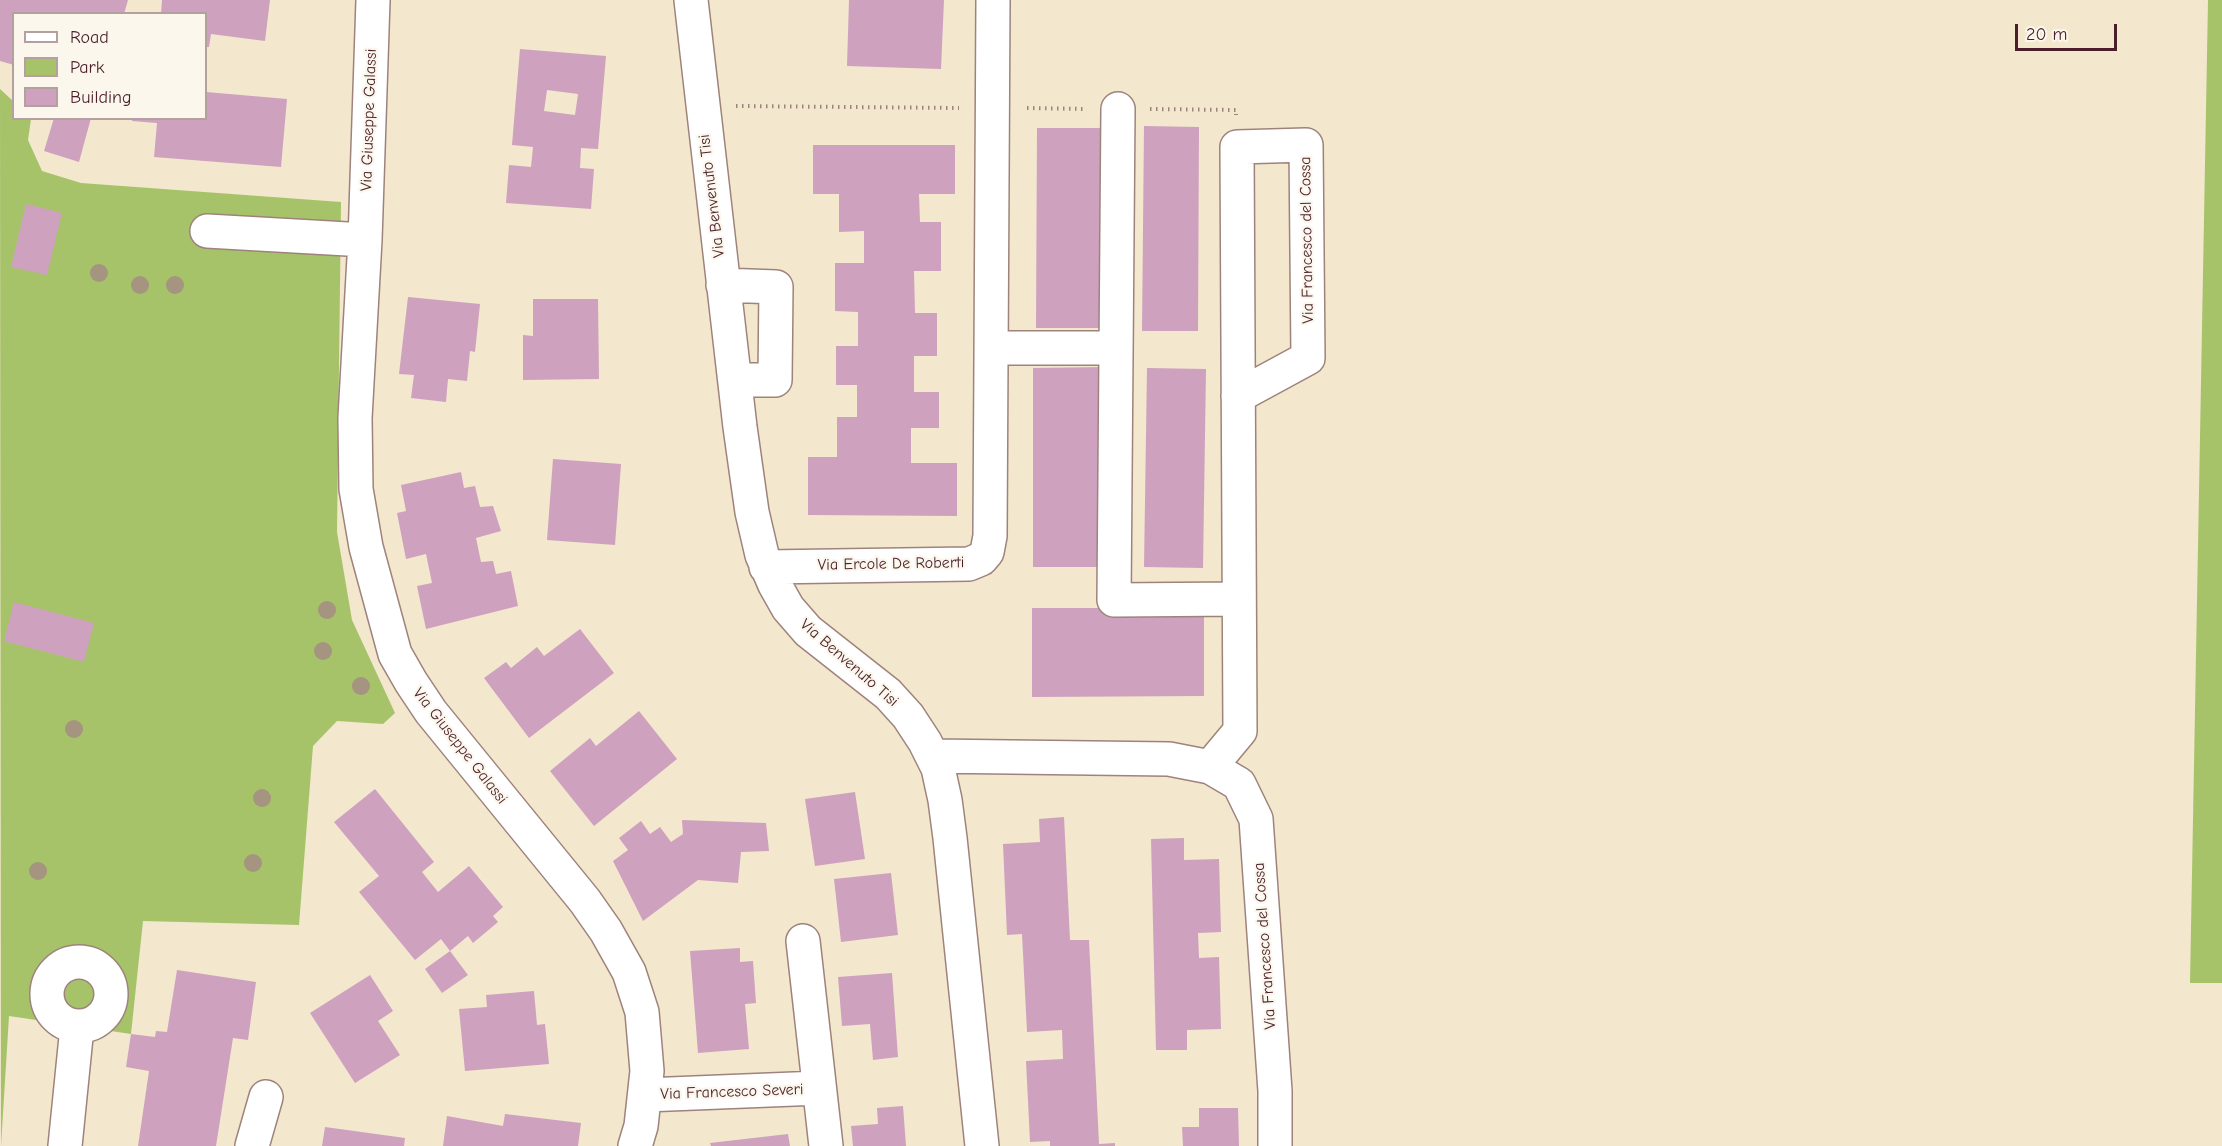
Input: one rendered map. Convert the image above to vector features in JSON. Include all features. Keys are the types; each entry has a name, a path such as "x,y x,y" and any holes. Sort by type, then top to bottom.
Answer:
{"street":[{"name":"Via Giuseppe Galassi","path":"373,0 365,240 355,418 356,489 369,557 396,654 411,682 431,712 585,901 606,931 629,972 642,1012 647,1071 645,1095 635,1146"},
{"name":"Via Benvenuto Tisi","path":"690,0 752,512 762,555 788,608 808,631 888,694 908,716 938,768 949,829 982,1146"},
{"name":"Via Ercole De Roberti","path":"766,567 969,564 981,559 987,552 990,536 993,0"},
{"path":"1118,109 1114,600 1239,599"},
{"name":"Via Francesco del Cossa","path":"1210,767 1240,731 1239,599 1238,396 1237,147 1306,145 1308,358 1238,396"},
{"path":"207,231 365,240"},
{"path":"723,285 776,286 775,380 735,380"},
{"path":"991,348 1115,348"},
{"name":"Via Francesco del Cossa","path":"932,756 1169,759 1210,767 1239,784 1256,819 1275,1090 1275,1146"},
{"name":"Via Francesco Severi","path":"803,941 826,1146"},
{"path":"65,1146 77,1027"},
{"name":"Via Francesco Severi","path":"645,1095 819,1088"},
{"path":"252,1146 266,1097"}],"green space":[{"path":"2208,0 2222,0 2222,983 2190,983"},
{"path":"0,89 12,100 12,120 31,120 28,140 42,171 81,183 341,202 337,532 352,620 395,713 383,724 337,721 313,746 299,925 143,921 131,1034 9,1016 1,1146"}],"building":[{"path":"0,0 128,0 125,12 12,12 12,64 0,61"},
{"path":"162,0 270,0 265,41 211,34 209,47 207,47 207,12 161,12"},
{"path":"849,0 944,0 941,69 847,66"},
{"path":"520,49 606,56 598,149 581,148 580,168 594,169 591,209 506,203 509,165 531,167 533,147 512,145","holes":["547,90 578,94 575,115 544,111"]},
{"path":"207,92 287,99 281,167 154,157 157,123 132,121 207,120"},
{"path":"53,120 90,120 79,162 44,151"},
{"path":"1144,126 1199,127 1198,331 1142,331"},
{"path":"1037,128 1106,128 1105,328 1036,328"},
{"path":"813,145 955,145 955,194 919,194 920,222 941,222 941,271 914,271 915,313 937,313 937,356 914,356 914,392 939,392 939,428 911,428 911,463 957,463 957,516 808,515 808,457 837,457 837,417 857,417 857,385 836,385 836,346 858,346 858,312 835,311 835,263 864,263 864,231 839,232 839,194 813,194"},
{"path":"26,204 62,213 47,275 11,267"},
{"path":"408,297 480,304 475,352 470,351 467,381 448,379 446,402 411,398 414,375 399,374"},
{"path":"533,299 598,299 599,379 523,380 523,335 533,336"},
{"path":"1105,367 1105,567 1033,567 1033,368"},
{"path":"1147,368 1206,369 1203,568 1144,567"},
{"path":"553,459 621,464 615,545 547,540"},
{"path":"461,472 464,488 475,486 480,507 493,506 501,531 476,538 481,562 493,561 496,574 511,571 518,606 426,629 417,586 432,583 426,554 406,559 397,513 406,511 401,485"},
{"path":"14,602 94,623 84,662 4,641"},
{"path":"1032,608 1204,608 1204,696 1032,697"},
{"path":"580,629 614,673 529,738 484,678 506,662 511,668 537,647 544,656"},
{"path":"639,711 677,759 594,826 550,771 590,738 596,746"},
{"path":"375,789 434,862 422,872 438,892 469,866 503,907 493,916 498,922 473,943 468,936 450,951 441,939 415,960 359,892 379,876 334,822"},
{"path":"855,792 865,859 815,866 805,799"},
{"path":"1064,817 1070,940 1089,940 1099,1144 1115,1143 1115,1146 1050,1146 1050,1141 1030,1142 1026,1061 1063,1059 1062,1030 1027,1032 1022,934 1007,935 1003,844 1040,842 1039,819"},
{"path":"682,820 766,823 769,851 741,852 738,883 698,880 643,921 613,861 628,850 619,838 641,821 650,834 660,827 671,842 683,834"},
{"path":"1184,838 1184,860 1219,859 1221,932 1198,933 1199,958 1219,957 1221,1029 1187,1030 1187,1050 1156,1050 1151,839"},
{"path":"891,873 898,935 841,942 834,879"},
{"path":"740,948 740,962 753,961 756,1003 745,1004 749,1049 698,1053 690,951"},
{"path":"450,951 468,975 442,993 425,969"},
{"path":"177,970 256,982 248,1040 233,1038 216,1146 138,1146 149,1071 126,1067 131,1034 155,1037 156,1031 167,1032"},
{"path":"892,973 898,1057 873,1060 870,1024 842,1026 838,977"},
{"path":"370,975 393,1011 378,1021 400,1055 355,1083 310,1013"},
{"path":"534,991 537,1025 545,1024 549,1064 465,1071 459,1009 487,1007 486,995"},
{"path":"903,1106 906,1146 853,1146 851,1126 878,1124 877,1108"},
{"path":"1199,1108 1238,1108 1239,1146 1183,1146 1182,1127 1199,1127"},
{"path":"505,1114 581,1123 578,1146 443,1146 447,1116 503,1126"},
{"path":"325,1127 405,1138 404,1146 322,1146"},
{"path":"788,1134 790,1146 711,1146 710,1143"}]}
